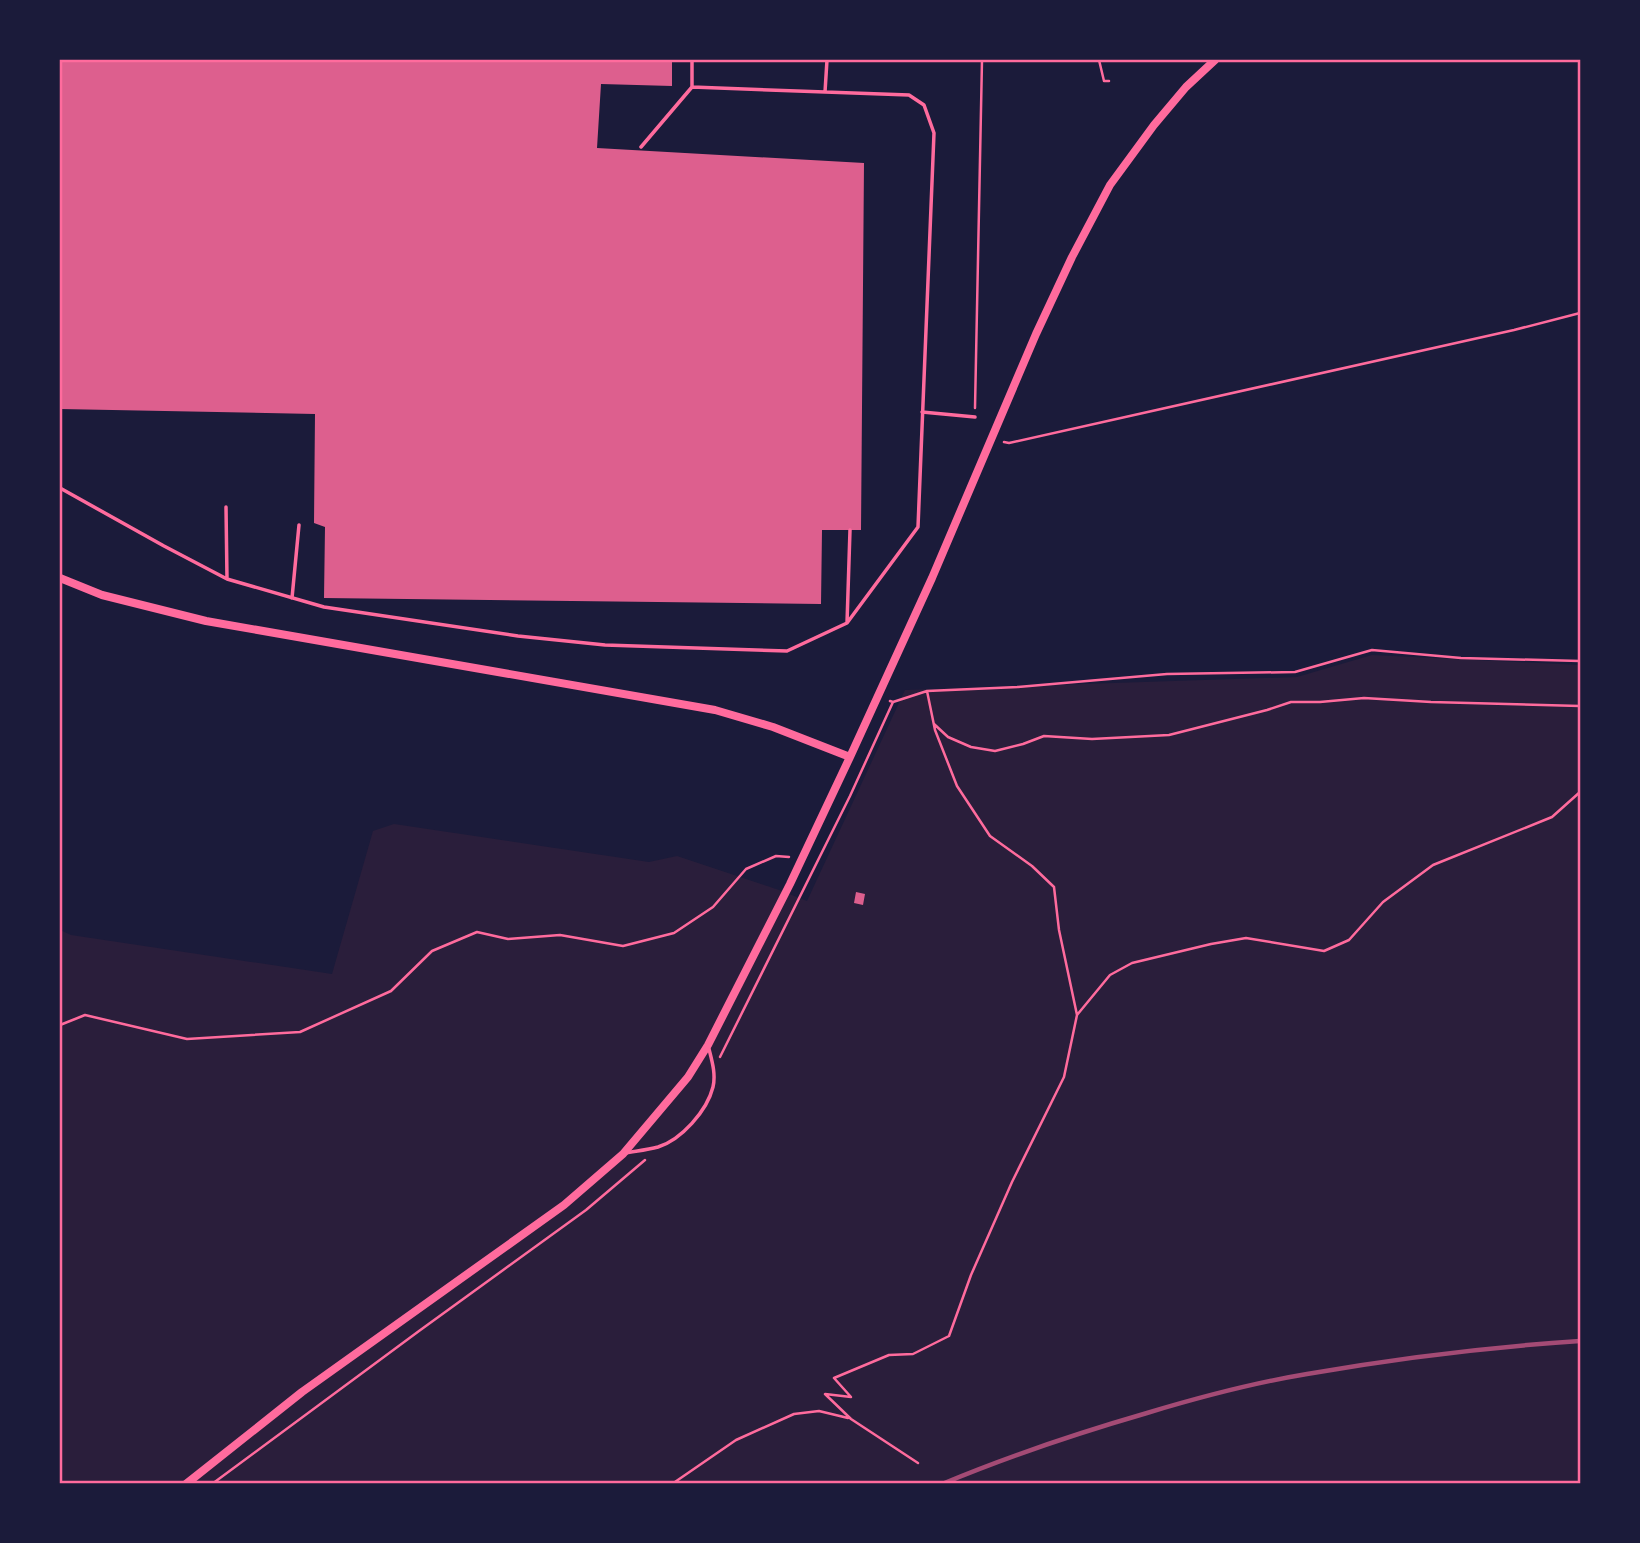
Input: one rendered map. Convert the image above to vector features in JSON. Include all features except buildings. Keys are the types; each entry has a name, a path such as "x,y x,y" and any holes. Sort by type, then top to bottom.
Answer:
{"street":[{"path":"186,1483 302,1392 565,1205 623,1154 688,1077 708,1045 803,858 932,579 991,437 1072,257 1110,185 1154,125 1215,60"},
{"path":"60,578 102,595 206,621 715,710 773,727 850,757"}],"lane":[{"path":"642,147 692,88 692,60"},
{"path":"825,92 827,60"},
{"path":"60,488 227,579 324,607 517,636 605,645 788,651 847,624 918,527 934,133 924,104 909,94 692,88"},
{"path":"922,412 975,417"},
{"path":"226,507 227,579"},
{"path":"292,598 299,525"},
{"path":"847,624 850,530"},
{"path":"623,1154 660,1146 682,1132 699,1115 714,1085 714,1070 708,1045"}],"path":[{"path":"975,417 982,60"},
{"path":"1099,60 1104,81 1110,81"},
{"path":"991,437 1009,443 1580,313"},
{"path":"714,1070 850,796 893,702 927,691 1018,687 1167,674 1295,672 1372,650 1461,658 1580,661"},
{"path":"918,1463 851,1419 825,1394 851,1397 834,1378 889,1355 913,1354 949,1336 971,1275 1012,1182 1064,1077 1077,1015 1059,930 1054,887 1032,866 989,836 957,786 934,723 927,691"},
{"path":"934,723 948,737 971,747 995,751 1044,736 1092,739 1169,735 1291,702 1364,698 1580,706"},
{"path":"1077,1015 1110,975 1132,963 1211,944 1246,939 1324,951 1349,940 1383,902 1433,865 1552,817 1580,792"},
{"path":"60,1025 85,1015 187,1039 300,1032 391,991 432,951 477,932 508,939 560,934 623,946 674,933 713,907 746,869 776,856 803,858"},
{"path":"212,1483 586,1210 660,1146"},
{"path":"672,1483 736,1440 794,1414 819,1411 851,1419"}],"shaded area":[{"path":"1372,655 1580,665 1580,1483 60,1483 60,930 71,935 332,974 373,831 394,824 649,862 677,856 807,901 905,690 1297,677"}],"railway":[{"path":"942,1484 1069,1437 1247,1386 1409,1358 1580,1341"}]}
